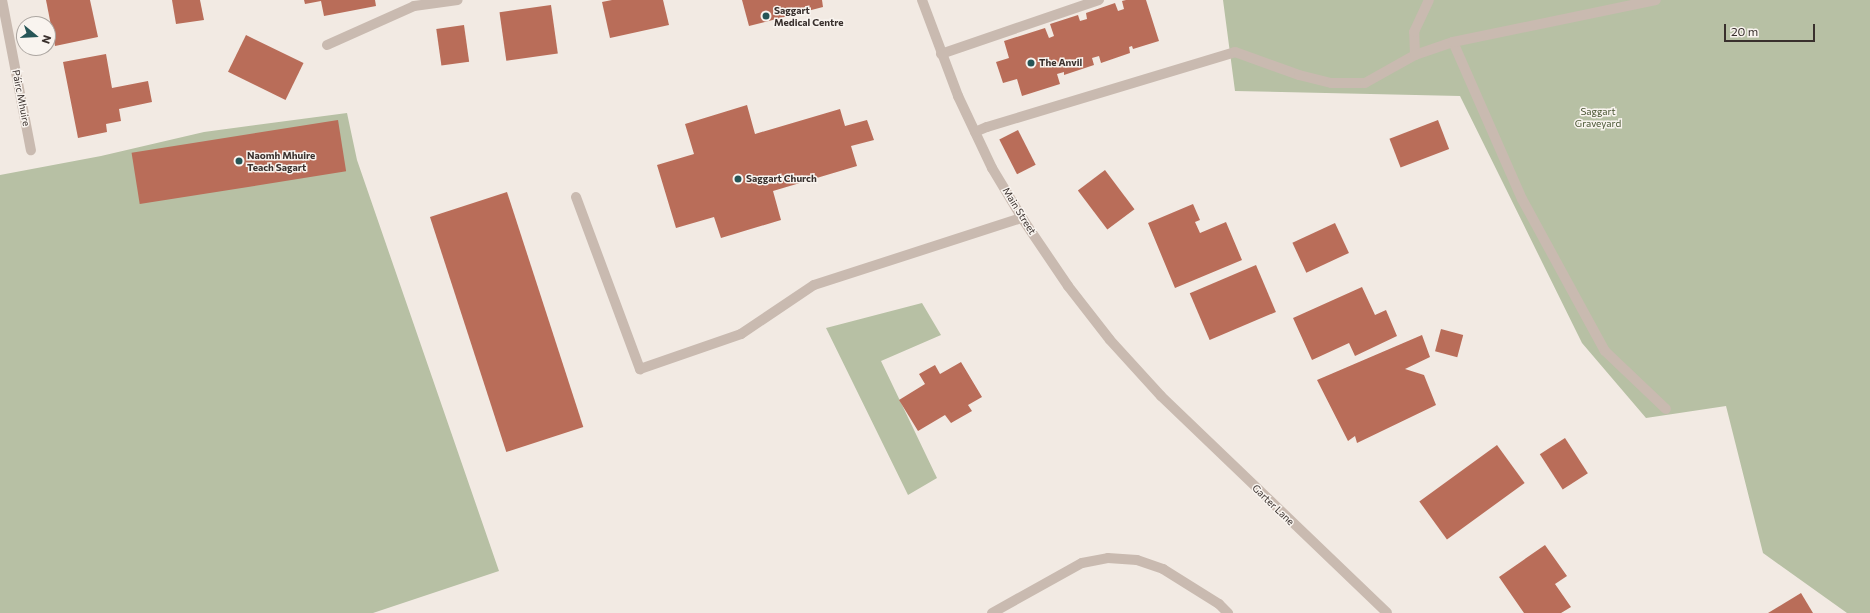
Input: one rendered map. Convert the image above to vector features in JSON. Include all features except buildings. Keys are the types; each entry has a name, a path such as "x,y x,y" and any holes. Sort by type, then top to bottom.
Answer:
{"street":[{"name":"Páirc Mhuire","path":"2,0 31,150"},
{"path":"327,45 414,6 458,0"},
{"name":"Main Street","path":"922,0 941,54 975,132 992,168 1022,218 1064,281 1091,317 1161,396"},
{"path":"941,54 1099,0"},
{"path":"1415,55 1414,32 1429,0"},
{"path":"975,132 987,127 1235,52 1299,75 1330,83 1365,83 1415,55 1453,42 1656,0"},
{"path":"1453,42 1522,199 1605,351 1666,409"},
{"path":"576,196 640,369 741,334 814,285 1022,218"},
{"name":"Garter Lane","path":"1161,396 1387,613"},
{"path":"992,613 1082,563 1108,558 1137,560 1163,569 1219,604 1228,613"}],"green space":[{"name":"Saggart Graveyard","path":"1223,0 1870,0 1870,613 1847,613 1763,553 1726,406 1646,418 1582,343 1460,96 1235,91"},
{"path":"347,113 357,160 499,571 373,613 0,613 0,175 101,156 204,132"},
{"path":"922,303 941,335 881,361 937,478 908,495 826,328"}],"place":[{"name":"Saggart Medical Centre","path":"766,16"},
{"name":"The Anvil","path":"1031,63"},
{"name":"Naomh Mhuire Teach Sagart","path":"239,161"},
{"name":"Saggart Church","path":"738,179"}]}
